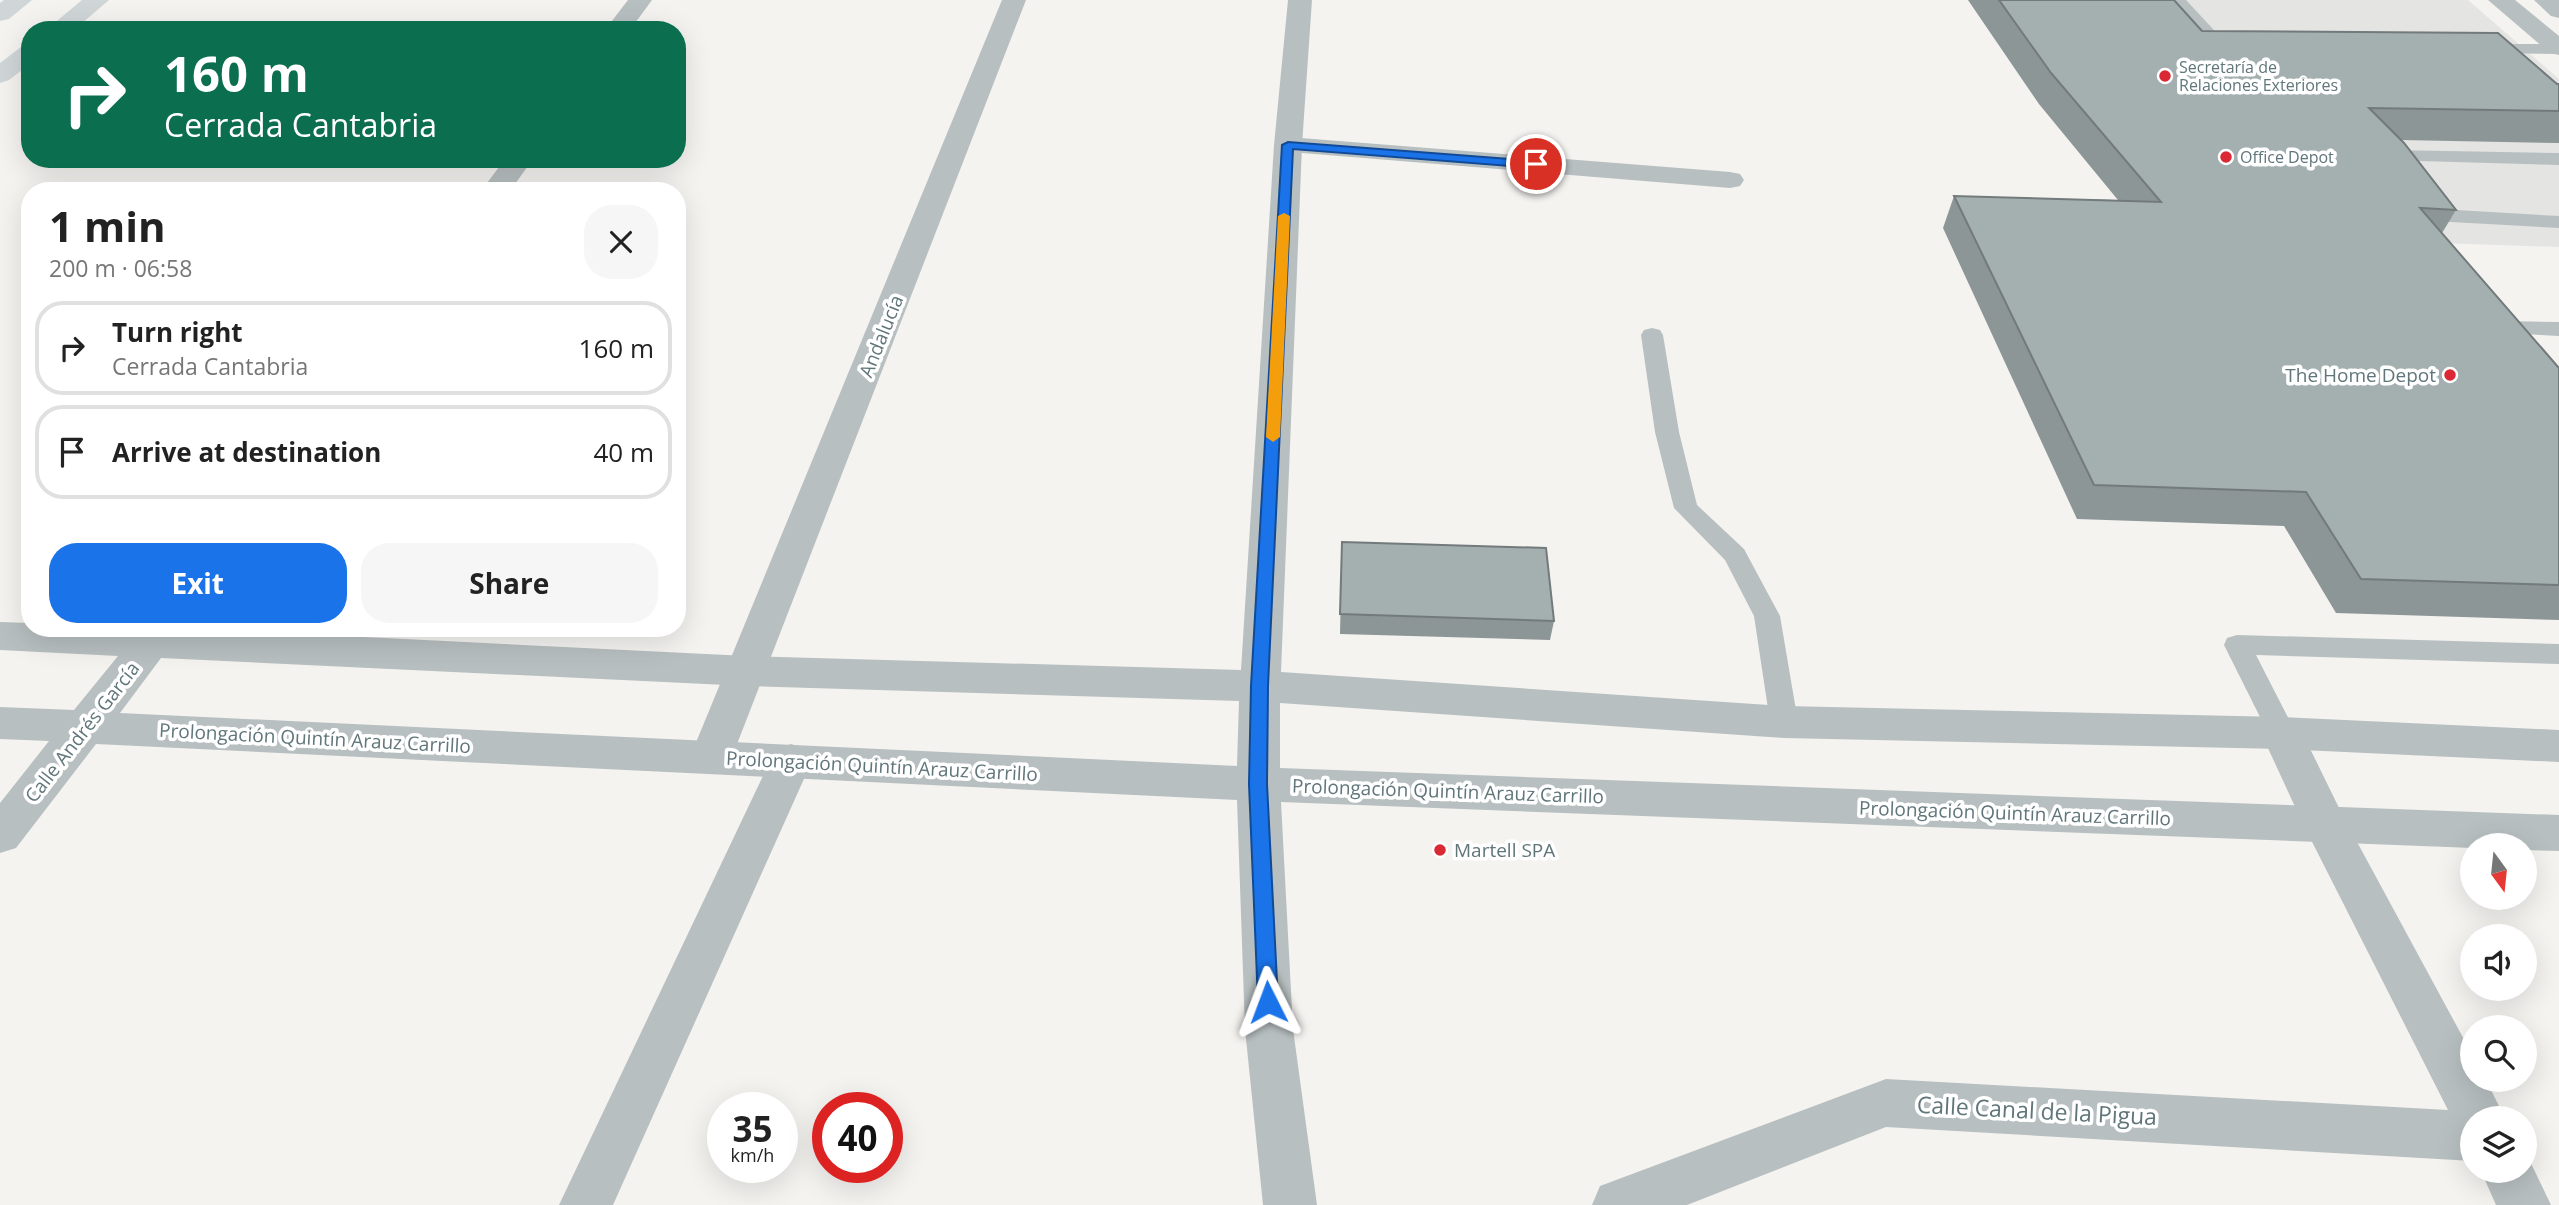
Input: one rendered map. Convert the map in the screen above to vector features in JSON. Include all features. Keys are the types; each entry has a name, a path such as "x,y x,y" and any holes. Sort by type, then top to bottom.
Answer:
{"main road":[{"path":"0,14 20,0"},
{"path":"70,21 97,0"},
{"path":"0,75 21,59"}],"street":[{"path":"624,21 640,0"},
{"name":"Andalucía","path":"711,757 1014,0"},
{"path":"1290,1205 1269,1029 1258,784 1260,686 1288,145 1300,0"},
{"path":"2500,0 2559,48"},
{"path":"2546,0 2559,10"},
{"path":"1288,145 1730,180"},
{"path":"0,636 21,636"},
{"name":"Calle Andrés García","path":"0,835 156,637"},
{"path":"191,637 747,671 1260,686 1784,722 2282,733 2559,746"},
{"name":"Prolongación Quintín Arauz Carrillo","path":"0,723 1258,784 2559,833"},
{"path":"2282,733 2325,824 2473,1106"},
{"path":"586,1205 791,761"},
{"name":"Calle Canal de la Pigua","path":"1619,1205 1886,1102 2460,1135"},
{"path":"2513,1183 2524,1205"}],"lane":[{"path":"2177,0 2220,47 2246,48"},
{"path":"2459,49 2559,48"},
{"path":"2559,159 2391,156 2433,215 2559,222"},
{"path":"2559,329 2504,327 2559,393"},
{"path":"1652,335 1667,432 1686,508 1735,555 1767,615 1784,722"},
{"path":"2282,733 2238,645 2559,654"}],"shaded area":[{"path":"1968,0 2468,0 2559,79 2559,247 2145,233 2039,104"}],"building":[{"path":"1999,0 2174,0 2202,31 2498,33 2559,84 2559,111 2369,108 2404,143 2456,210 2420,208 2559,368 2559,585 2361,579 2306,492 2094,485 1954,196 2161,202 2051,73"},
{"path":"1342,542 1546,548 1554,621 1340,614"}],"slow traffic":[{"path":"1273,437 1284,216"}],"place":[{"name":"Secretaría de Relaciones Exteriores","path":"2165,76"},
{"name":"Office Depot","path":"2226,157"},
{"name":"The Home Depot","path":"2450,375"},
{"name":"Martell SPA","path":"1440,850"}],"route":[{"path":"1268,1002 1258,784 1260,686 1288,145 1536,164"}]}
